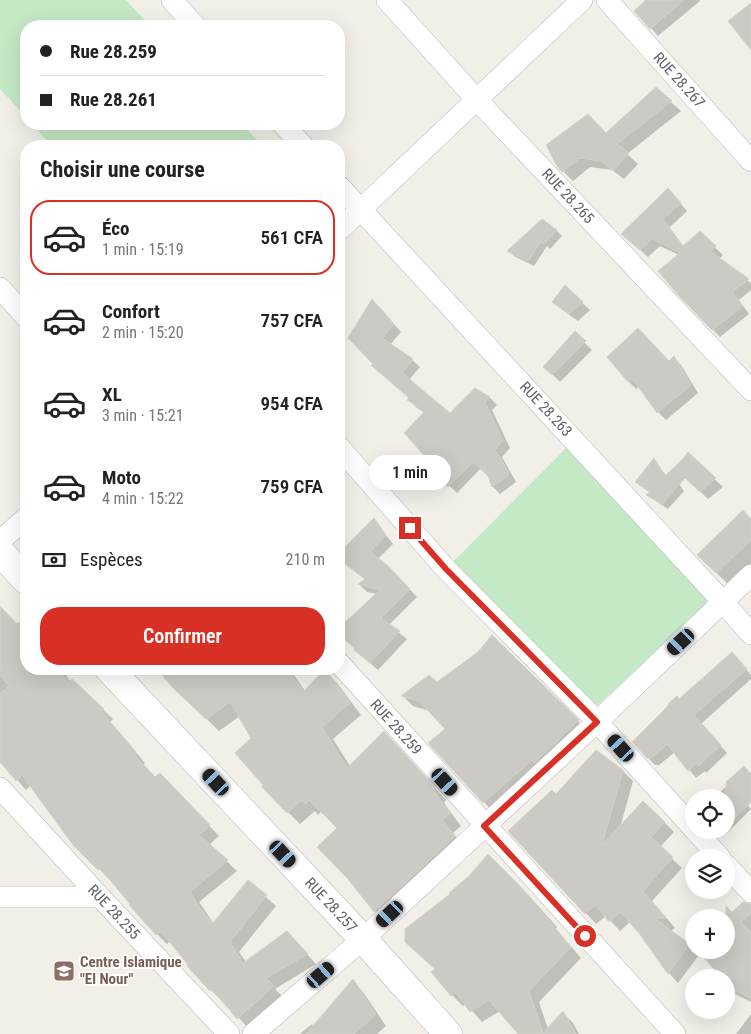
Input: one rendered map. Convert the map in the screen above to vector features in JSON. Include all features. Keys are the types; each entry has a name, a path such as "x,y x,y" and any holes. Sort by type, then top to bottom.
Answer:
{"street":[{"path":"172,0 190,20"},
{"name":"RUE 28.265","path":"386,0 477,100 751,390"},
{"path":"345,224 582,0"},
{"name":"RUE 28.267","path":"606,0 751,161"},
{"path":"288,130 298,140"},
{"name":"RUE 28.263","path":"345,193 751,634"},
{"path":"0,288 20,310"},
{"path":"345,454 446,569 597,722 685,819"},
{"path":"0,542 20,524"},
{"path":"0,552 20,574"},
{"path":"253,1034 363,939 597,722 751,575"},
{"name":"RUE 28.259","path":"345,671 484,826 675,1034"},
{"name":"RUE 28.257","path":"115,675 363,939 448,1034"},
{"name":"RUE 28.255","path":"0,788 229,1034"},
{"path":"703,839 712,849"},
{"path":"735,875 751,892"},
{"path":"0,898 100,897"}],"green space":[{"path":"0,0 126,0 144,20 20,20 20,111 0,89"},
{"path":"37,130 248,130 257,140 47,140"},
{"path":"574,440 711,600 589,713 446,569"}],"building":[{"path":"646,0 684,0 650,29 634,11"},
{"path":"751,3 751,50 728,21"},
{"path":"656,87 672,101 617,144 629,153 613,171 601,161 580,158 562,172 546,145 588,114 606,133"},
{"path":"668,188 681,203 663,219 683,246 700,231 716,246 711,252 749,279 732,292 743,306 712,330 658,271 680,253 652,239 640,250 621,234"},
{"path":"542,219 557,230 544,244 541,242 528,261 507,251"},
{"path":"565,285 583,302 569,314 552,302"},
{"path":"372,299 394,324 382,338 413,359 402,373 450,413 475,388 490,397 485,402 503,440 495,450 510,474 492,487 488,476 473,462 448,487 427,465 431,463 404,433 425,411 407,400 409,398 371,365 373,364 348,338"},
{"path":"638,328 669,361 674,356 691,385 657,413 632,378 628,382 607,357"},
{"path":"575,331 586,341 552,375 543,367"},
{"path":"688,452 716,478 700,492 685,478 662,504 646,495 650,492 635,482 654,458 665,476"},
{"path":"743,510 751,519 751,540 716,573 697,555"},
{"path":"374,518 386,535 370,552 387,565 410,589 381,618 400,631 370,663 345,640 345,622 380,590 358,584 365,579 345,564 345,547"},
{"path":"0,606 17,624 20,623 20,675 63,675 67,683 72,679 104,709 101,711 136,752 134,754 155,777 160,773 210,825 199,835 228,860 190,892 201,910 213,923 248,880 267,895 230,942 243,963 287,931 308,954 266,978 274,986 237,1019 212,989 210,991 187,966 161,931 156,935 100,868 98,870 73,845 22,775 16,781 0,762 0,694 9,686 0,675"},
{"path":"492,635 579,720 534,763 532,760 483,803 428,743 445,729 419,701 401,696 429,675 437,682 478,652"},
{"path":"732,652 747,669 694,715 721,745 698,766 696,764 688,771 667,744 651,758 647,758 632,742 670,702 677,696 679,699"},
{"path":"162,675 292,675 303,692 319,675 329,675 350,703 322,727 347,768 384,731 435,787 433,789 450,814 442,820 455,836 374,912 348,879 317,847 337,828 309,800 306,804 302,800 287,813 262,787 263,785 235,753 251,738 230,702 206,719"},
{"path":"596,750 623,770 602,845 643,801 665,822 651,837 673,857 643,891 666,918 654,918 685,941 685,951 668,974 639,933 620,912 609,922 596,905 585,914 508,831 552,790 556,794"},
{"path":"744,766 751,774 751,802 735,818 735,789 726,789 726,782"},
{"path":"488,854 547,916 571,947 529,991 543,1033 563,1011 576,1034 518,1034 489,1000 470,1012 456,993 451,996 431,972 435,969 405,942 405,929 450,894"},
{"path":"743,902 751,904 751,913 741,922 751,933 751,998 735,990 735,969 714,969 705,959 735,959 735,909"},
{"path":"353,979 376,1014 354,1034 306,1034"}],"place":[{"name":"Centre Islamique \"El Nour\"","path":"64,971"}],"route":[{"path":"410,528 446,569 597,722 484,826 585,936"}]}
